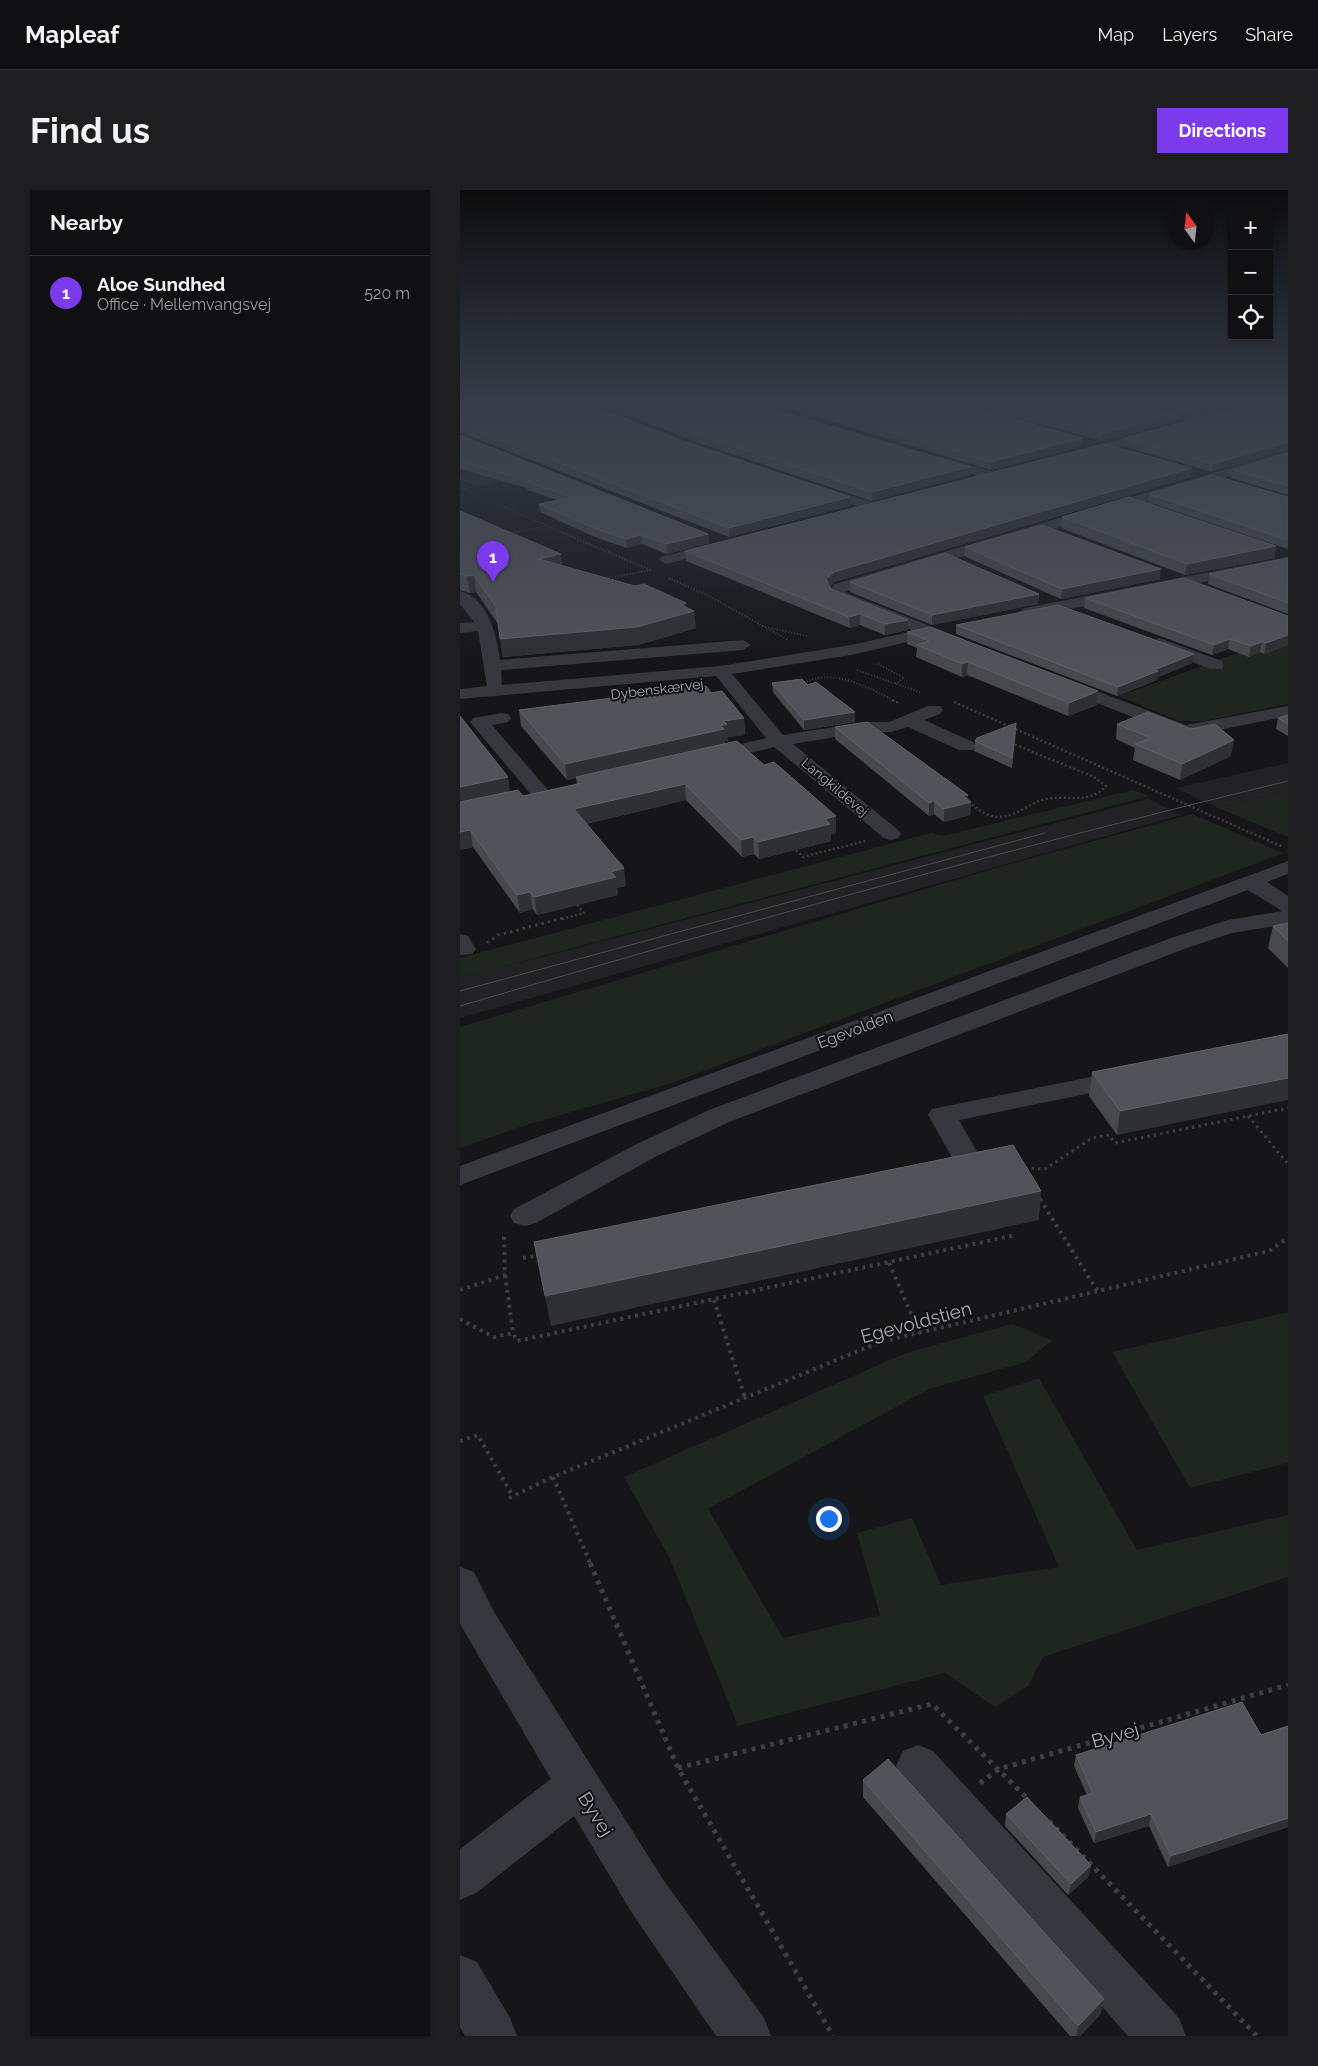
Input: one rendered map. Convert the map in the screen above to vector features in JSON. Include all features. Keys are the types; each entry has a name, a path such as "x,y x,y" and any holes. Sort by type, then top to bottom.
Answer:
{"street":[{"path":"818,488 877,506 853,512"},
{"path":"972,648 837,595 836,591 840,587 1177,488"},
{"path":"1129,502 1154,511"},
{"path":"1042,528 1066,537"},
{"path":"666,560 729,544 703,534"},
{"path":"946,556 970,567"},
{"path":"1013,615 1182,582 1284,556"},
{"path":"1153,571 1207,591"},
{"path":"1032,594 1089,617"},
{"path":"460,596 481,614 498,705 479,722 532,796 559,790"},
{"path":"460,628 484,625"},
{"name":"Dybenskærvej","path":"460,701 498,705 654,690 724,675 810,663 852,650 958,626"},
{"path":"1144,637 1216,665"},
{"path":"492,666 743,645"},
{"path":"460,674 460,701"},
{"name":"Langkildevej","path":"724,675 778,742 891,834"},
{"path":"1049,678 1184,731 1288,711"},
{"path":"929,708 966,746"},
{"name":"Langkildevej","path":"690,761 778,742 866,727 890,726 929,708"},
{"name":"Egevolden","path":"460,1176 1288,867"},
{"path":"1250,881 1288,906"},
{"name":"Egevolden","path":"525,1216 645,1151 719,1116 1179,943 1228,927 1288,917"},
{"path":"971,1166 942,1115 1148,1074"},
{"name":"Byvej","path":"460,1584 480,1624 648,1897 746,2036"},
{"path":"918,1766 1162,2036"},
{"path":"460,1878 579,1785"},
{"path":"460,1979 492,2036"}],"path":[{"path":"461,488 651,570 599,580"},
{"path":"464,489 469,488"},
{"path":"460,496 474,494"},
{"path":"499,535 547,526"},
{"path":"668,578 709,596 790,642"},
{"path":"872,661 904,678 893,684"},
{"path":"856,670 893,684 929,708"},
{"path":"812,692 806,682 810,680 826,678 854,681 929,708 1288,849"},
{"path":"963,798 989,816 1006,817 1042,800 1069,800 1097,794 1106,786 1094,776 999,737 973,747 966,746"},
{"path":"789,844 803,857 891,834"},
{"path":"462,945 489,942 498,935 584,913 572,898"},
{"path":"1026,1176 1021,1168 1045,1169 1092,1138 1109,1135 1116,1143 1288,1108"},
{"path":"1248,1116 1288,1164"},
{"path":"1036,1193 1098,1292"},
{"path":"525,1216 515,1222 504,1237 505,1275 513,1333 517,1341 1016,1235"},
{"name":"Egevoldstien","path":"460,1441 478,1434 511,1496 880,1342 1098,1292 1269,1250 1288,1238"},
{"path":"523,1258 549,1253"},
{"path":"889,1263 920,1334"},
{"path":"460,1290 505,1275"},
{"path":"714,1300 745,1398"},
{"path":"460,1319 494,1337 513,1333"},
{"path":"553,1477 678,1768 832,2036"},
{"name":"Byvej","path":"952,1804 1000,1769 1288,1685"}],"shaded area":[{"path":"1288,635 1288,704 1204,721 1179,721 1119,696"},
{"path":"1288,763 1288,791 1218,808 1176,788"},
{"path":"1133,790 1149,796 460,978 460,958 931,833 943,836"},
{"path":"1288,791 1288,837 1218,808"},
{"path":"1148,799 1181,815 460,1018 460,978"},
{"path":"1192,814 1283,853 672,1083 523,1126 460,1148 460,1027 999,867"},
{"path":"1288,1312 1288,1463 1190,1488 1112,1352"},
{"path":"1012,1324 1052,1340 1026,1362 929,1389 708,1509 783,1638 880,1615 857,1533 912,1518 941,1585 1059,1567 983,1396 1039,1378 1137,1550 1288,1515 1288,1577 1043,1657 1028,1686 995,1707 945,1673 738,1726 670,1559 624,1477 906,1353"}],"building":[{"path":"545,488 593,488 708,534 666,544 641,535 626,539 594,528 539,504 572,497"},
{"path":"625,488 824,488 850,497 729,528"},
{"path":"860,488 887,488 872,492"},
{"path":"931,488 1123,488 834,572 826,579 831,589 908,620 885,624 860,614 849,617 685,551"},
{"path":"1168,488 1257,488 1288,497 1288,540 1149,494"},
{"path":"1129,497 1276,546 1187,564 1062,517"},
{"path":"460,511 561,554 539,559 635,586 644,584 686,603 681,605 694,611 637,627 500,639 496,607 474,575 460,574"},
{"path":"1042,525 1161,569 1062,589 965,547"},
{"path":"945,553 1039,594 932,615 850,582"},
{"path":"1288,558 1288,603 1209,574"},
{"path":"1184,578 1288,616 1288,635 1251,646 1230,639 1214,645 1085,598"},
{"path":"1058,605 1194,654 1118,687 956,625"},
{"path":"930,627 1098,691 1069,703 968,662 962,664 917,645 929,641 907,632"},
{"path":"802,679 808,685 816,682 855,712 804,720 772,683"},
{"path":"706,686 711,693 722,691 744,718 723,721 727,724 720,726 724,729 565,764 519,710"},
{"path":"1148,712 1191,729 1215,724 1234,740 1182,764 1135,744 1151,738 1117,724"},
{"path":"1288,715 1288,724 1278,718"},
{"path":"460,716 508,777 460,787"},
{"path":"867,722 968,795 963,796 971,802 944,809 934,801 929,803 835,727"},
{"path":"1016,723 1012,758 975,741 977,738"},
{"path":"737,741 764,765 774,762 836,816 825,819 830,824 758,842 753,837 741,840 685,784 574,809 624,868 611,872 616,877 534,897 530,892 517,895 470,830 460,832 460,802 518,790 523,796 582,783 576,777"},
{"path":"1288,923 1288,941 1273,926"},
{"path":"1288,1034 1288,1078 1120,1111 1092,1072"},
{"path":"1013,1145 1041,1191 545,1296 534,1242"},
{"path":"1242,1702 1261,1735 1288,1726 1288,1818 1171,1856 1151,1814 1096,1832 1080,1797 1093,1793 1076,1755"},
{"path":"888,1759 1104,1999 1078,2026 863,1780"},
{"path":"1027,1797 1091,1865 1071,1884 1006,1814"}],"tram line":[{"path":"460,1006 873,888 1080,833 1288,781"},
{"path":"460,991 1045,833"}],"place":[{"name":"Aloe Sundhed","path":"493,582"}]}
